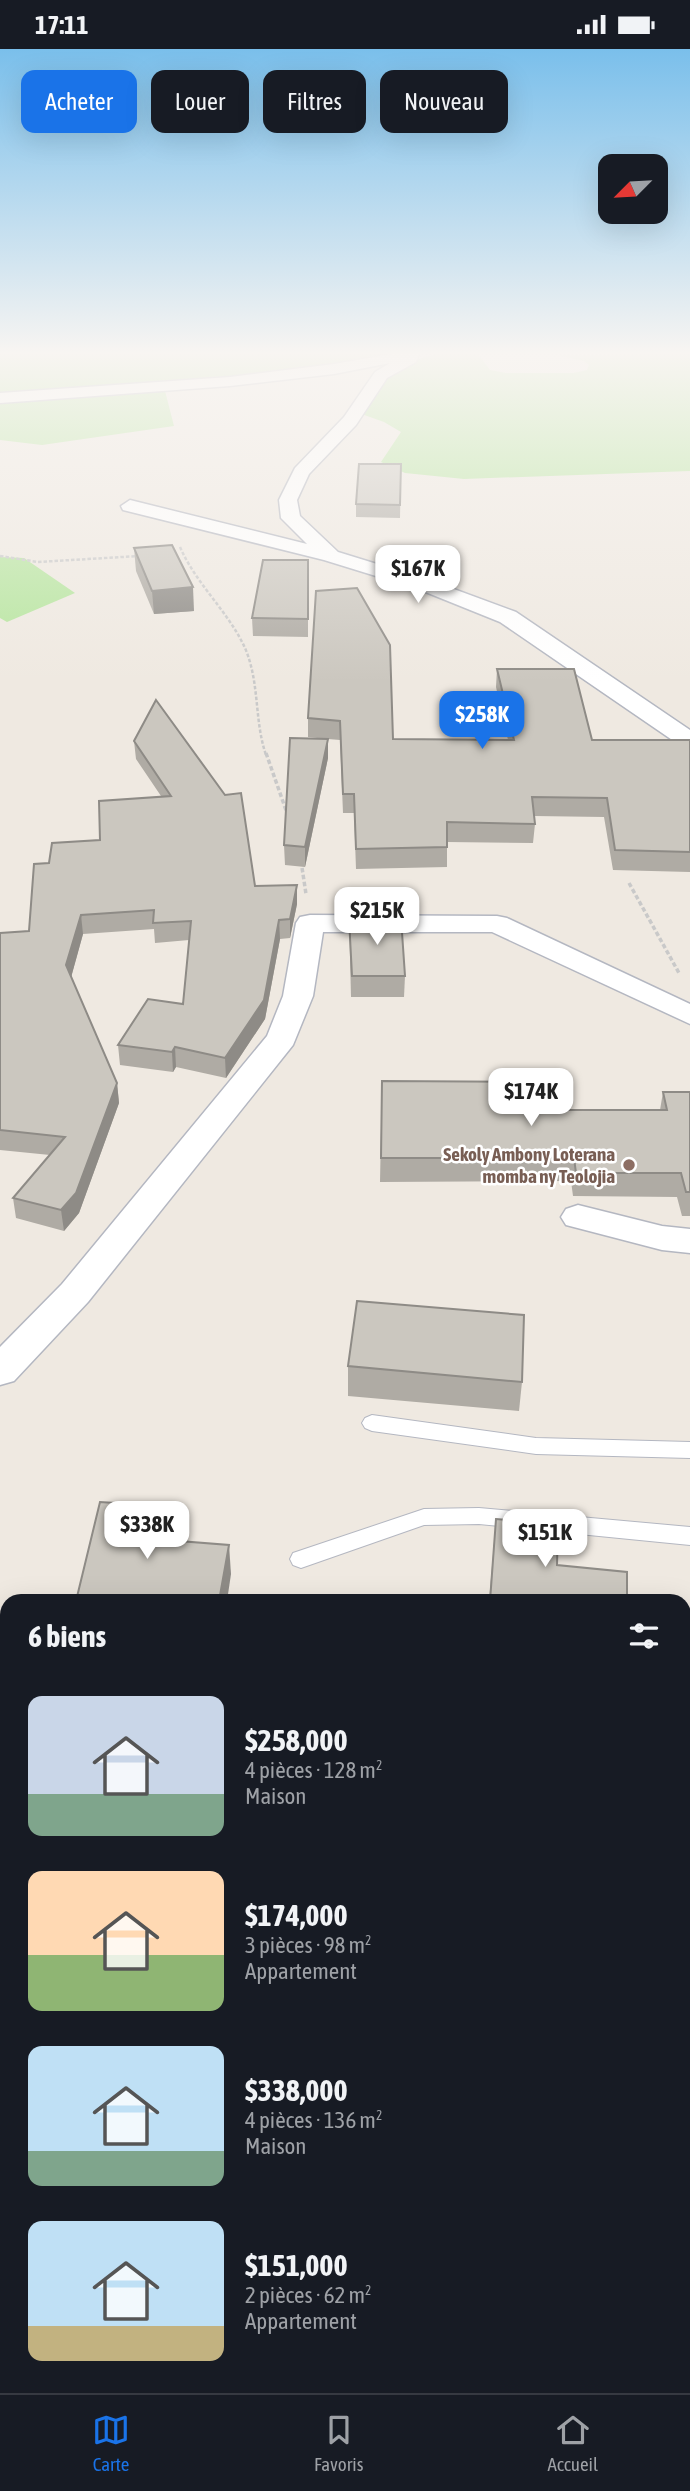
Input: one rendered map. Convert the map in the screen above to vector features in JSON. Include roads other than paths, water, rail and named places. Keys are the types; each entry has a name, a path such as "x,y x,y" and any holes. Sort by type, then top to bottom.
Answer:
{"street":[{"path":"310,463 301,473 288,500 291,518 331,556"},
{"path":"130,506 331,556 425,585 508,617 690,741"},
{"path":"0,1371 75,1293 282,1038 298,996 310,923 497,924 690,1016"},
{"path":"578,1217 662,1238 690,1241"}],"lane":[{"path":"372,1423 536,1446 690,1450"},
{"path":"301,1559 424,1517 479,1516 690,1536"}],"place":[{"name":"Sekoly Ambony Loterana momba ny Teolojia","path":"629,1165"}]}
